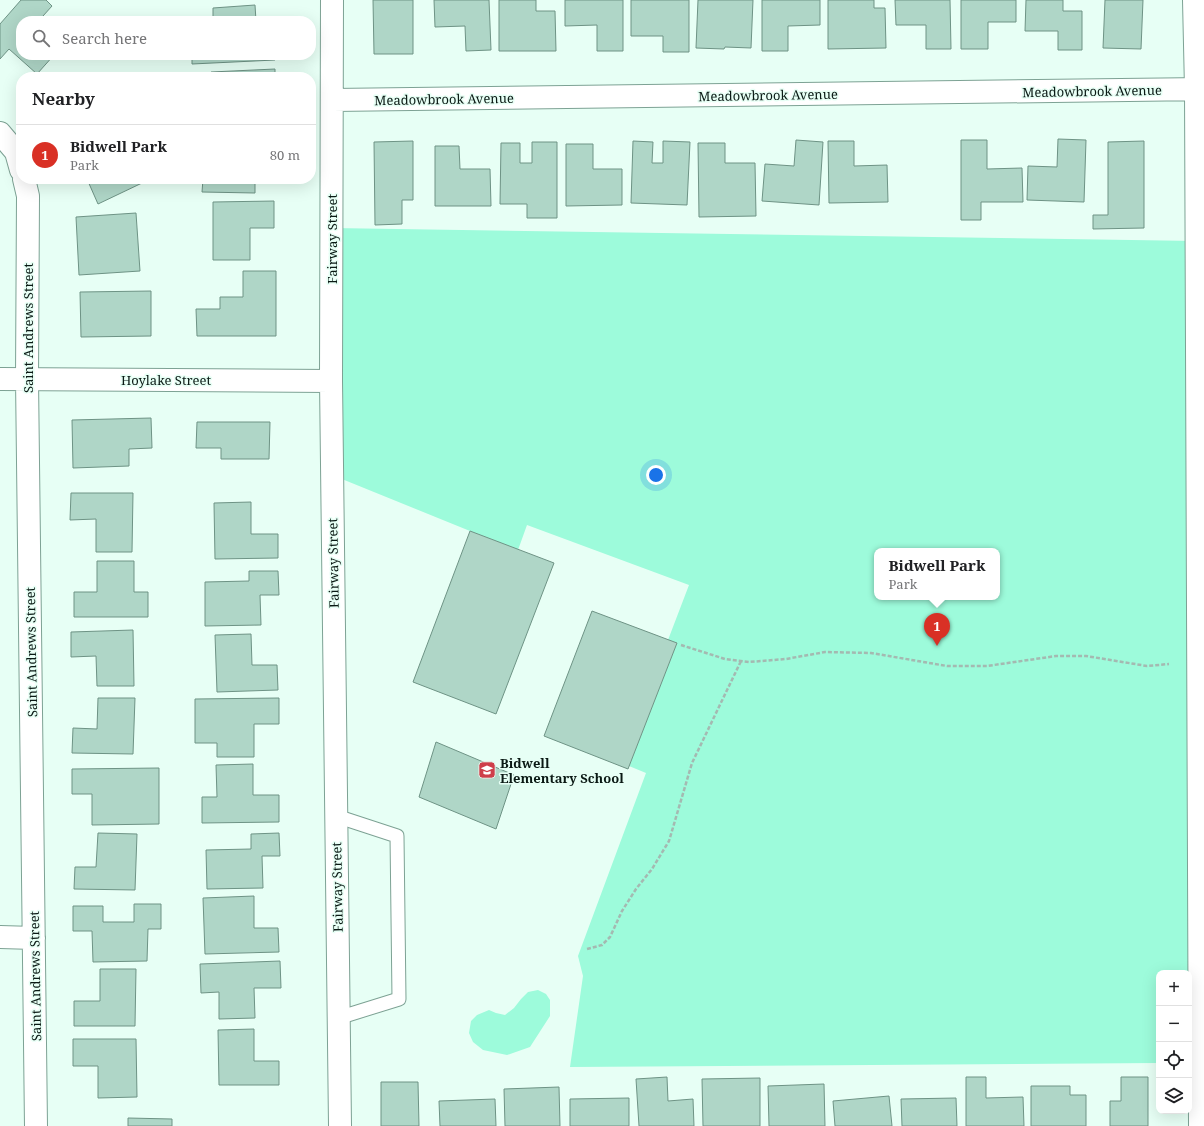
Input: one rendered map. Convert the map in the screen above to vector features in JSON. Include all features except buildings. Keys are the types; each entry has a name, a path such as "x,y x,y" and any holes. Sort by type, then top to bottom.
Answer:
{"street":[{"name":"Fairway Street","path":"332,0 333,100 331,381 340,1126"},
{"path":"1194,0 1200,89 1202,925 1200,1126"},
{"name":"Meadowbrook Avenue","path":"333,100 1200,89"},
{"path":"0,133 16,152"},
{"name":"Saint Andrews Street","path":"25,184 28,196 28,379 36,1126"},
{"name":"Hoylake Street","path":"0,379 331,381"},
{"path":"0,937 34,938"}],"lane":[{"path":"336,816 397,836 399,999 338,1018"}],"path":[{"path":"681,645 725,659 749,662 786,659 825,652 871,653 947,666 987,666 1056,656 1086,656 1147,666 1169,664"},
{"path":"587,949 602,945 610,937 622,911 636,889 652,869 669,841 692,763 741,661"}],"green space":[{"path":"332,228 1197,241 1189,970 1156,970 1156,1063 570,1067 583,976 578,956 646,773 629,766 677,643 668,640 689,585 527,525 518,550 332,475"},
{"path":"538,990 546,994 550,1000 550,1016 530,1047 507,1055 483,1050 473,1042 469,1033 471,1021 477,1015 489,1010 505,1015 514,1008 528,992"}],"place":[{"name":"Bidwell Park","path":"937,646"},
{"name":"Bidwell Elementary School","path":"487,770"}]}
